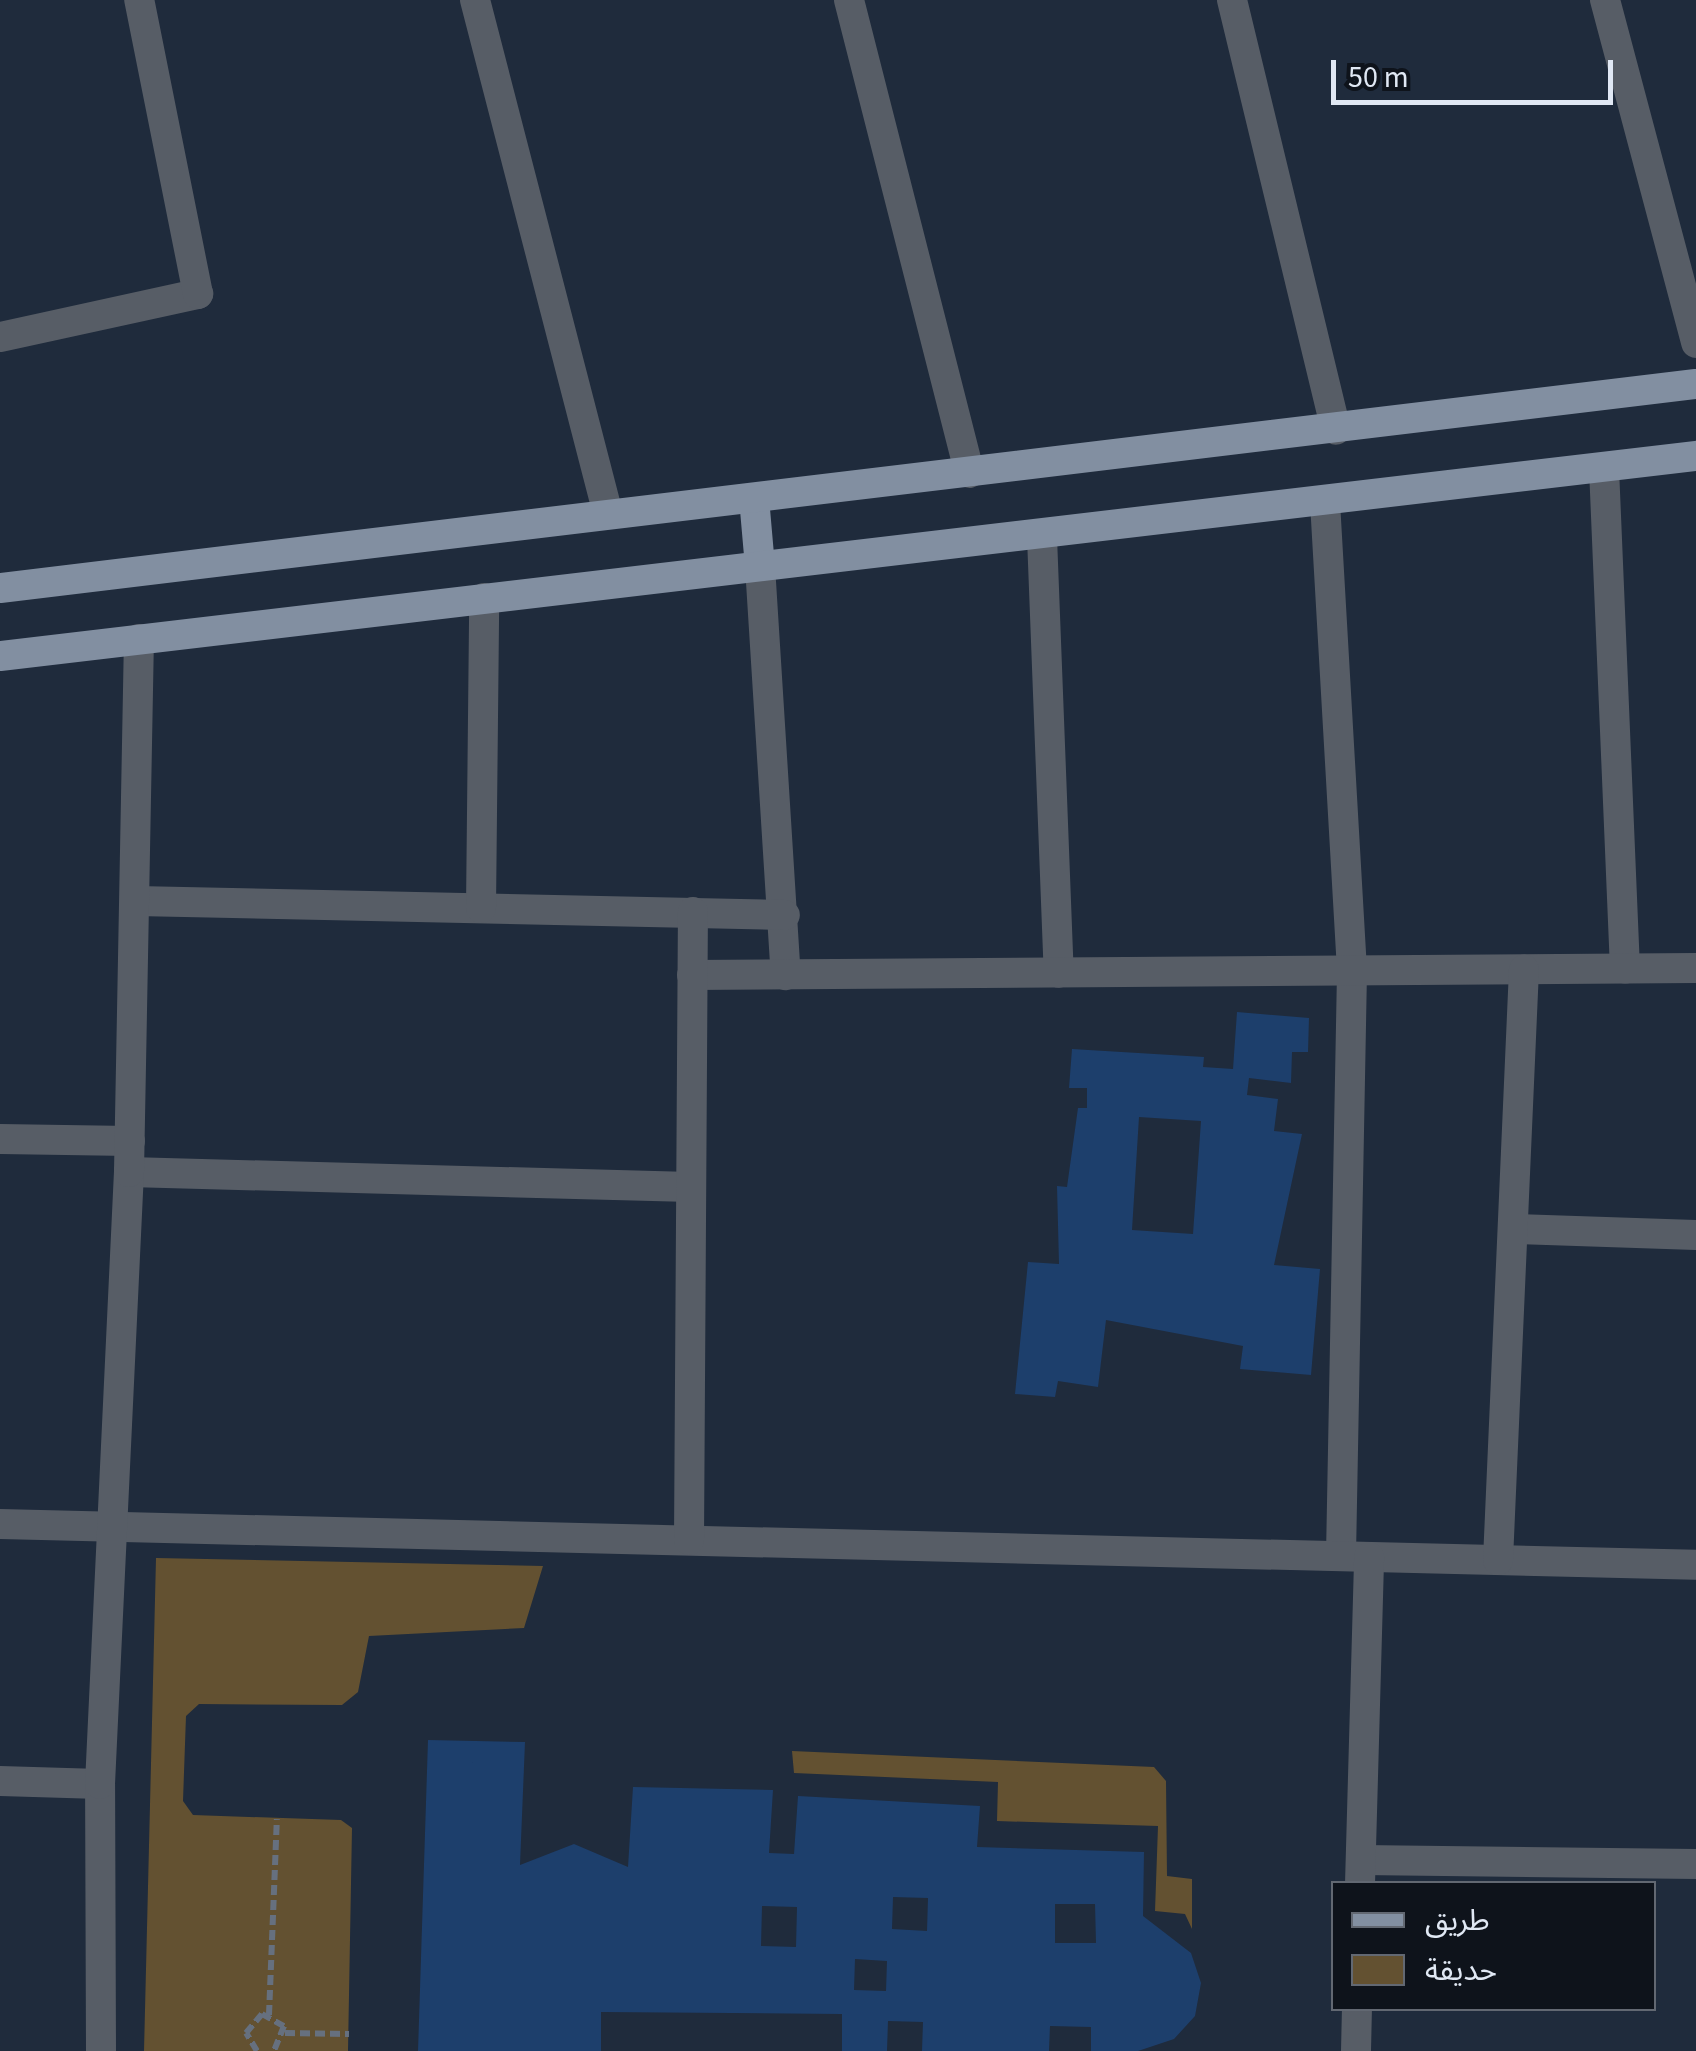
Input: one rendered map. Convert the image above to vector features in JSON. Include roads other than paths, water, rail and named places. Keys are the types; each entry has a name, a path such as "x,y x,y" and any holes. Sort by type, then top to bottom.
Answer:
{"main road":[{"path":"0,588 1696,384"},
{"path":"0,656 1696,456"},
{"path":"754,498 760,566"}],"street":[{"path":"0,336 198,294 139,0"},
{"path":"474,0 608,514"},
{"path":"850,0 970,473"},
{"path":"1232,0 1336,430"},
{"path":"1605,0 1696,342"},
{"path":"1604,468 1625,969"},
{"path":"1325,502 1352,972 1360,1872 1696,1864"},
{"path":"1042,536 1058,973"},
{"path":"760,566 786,975"},
{"path":"481,908 484,598"},
{"path":"101,2051 100,1784 130,1156 140,638"},
{"path":"136,901 785,914"},
{"path":"689,1540 692,912"},
{"path":"692,975 1696,968"},
{"path":"1498,1560 1524,970"},
{"path":"0,1139 130,1156 691,1187"},
{"path":"1513,1229 1696,1235"},
{"path":"0,1524 1696,1564"},
{"path":"0,1781 100,1784"},
{"path":"1356,2051 1357,2011"}]}
